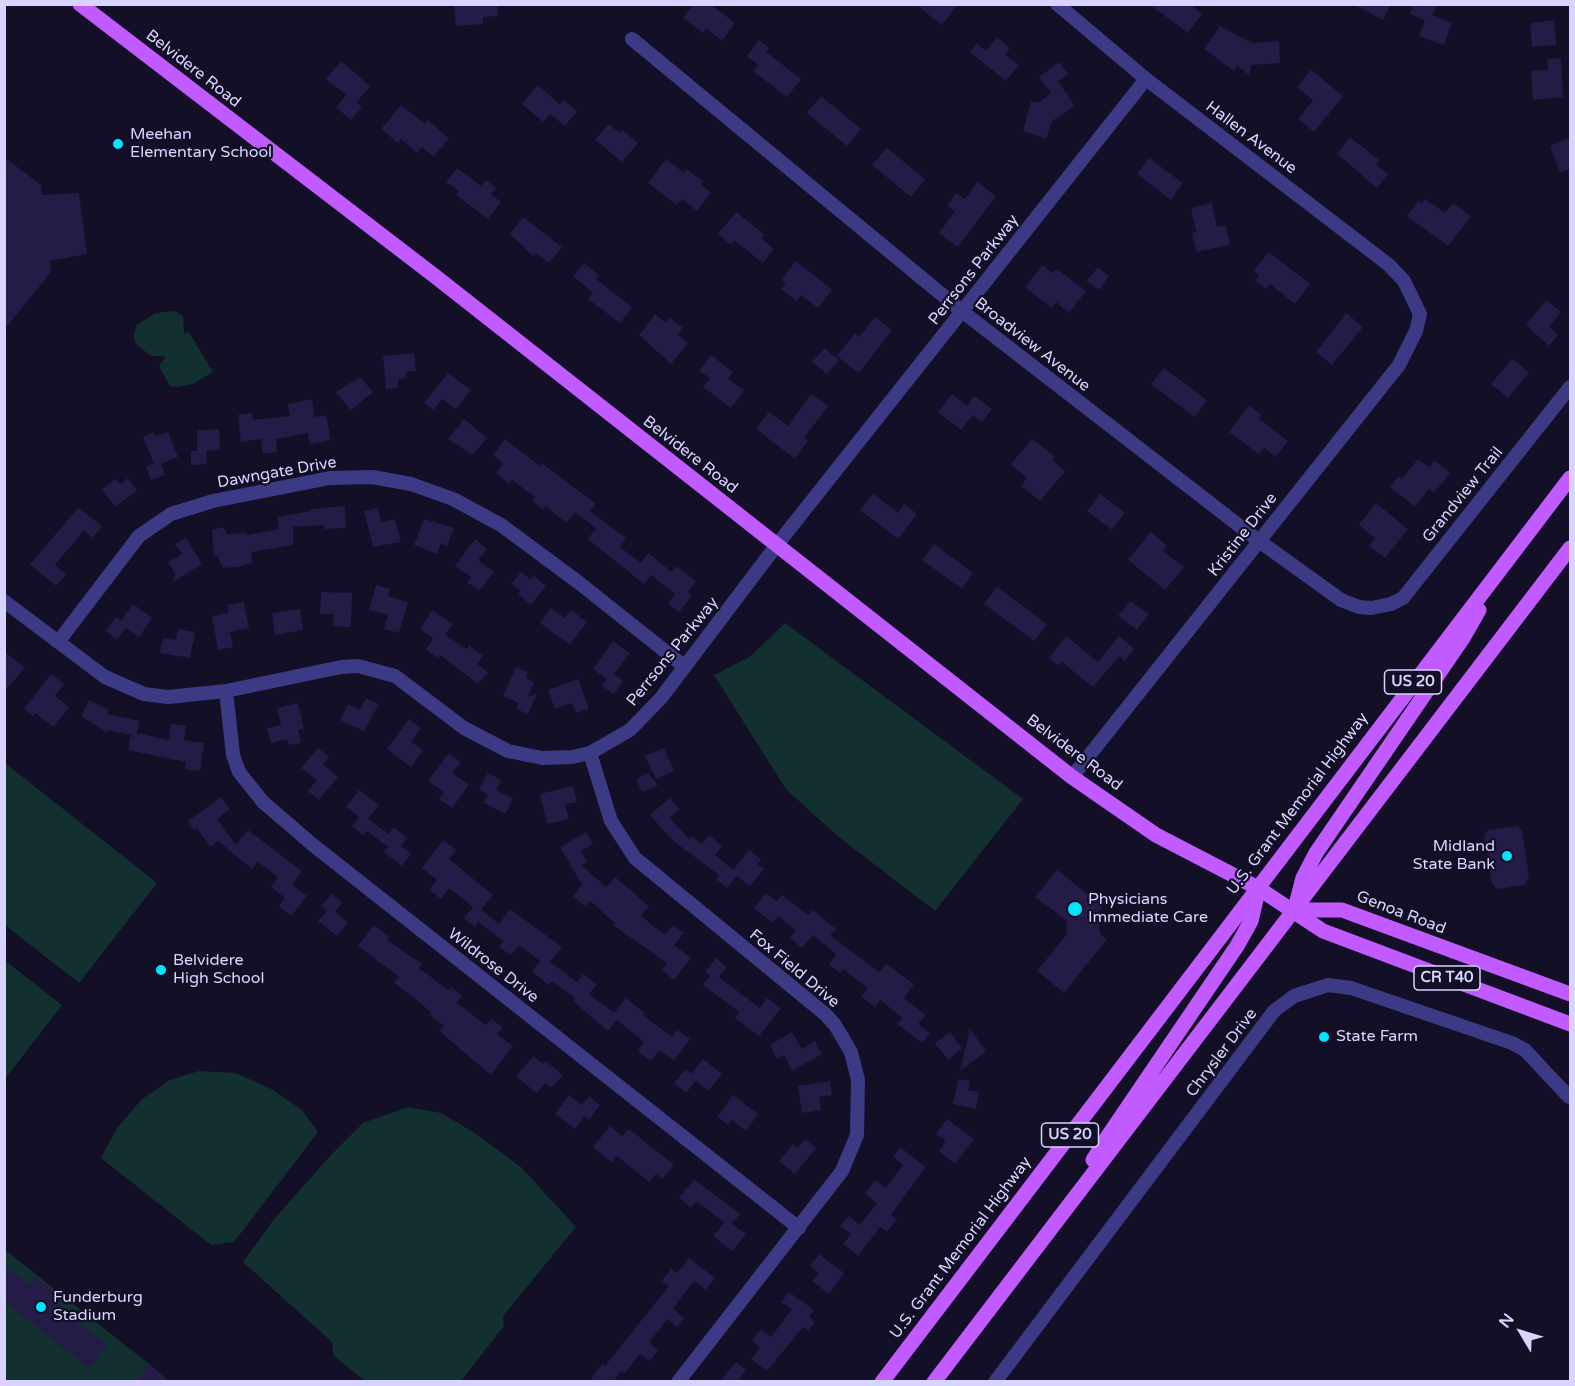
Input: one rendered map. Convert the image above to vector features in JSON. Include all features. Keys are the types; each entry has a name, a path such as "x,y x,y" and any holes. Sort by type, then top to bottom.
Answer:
{"main road":[{"name":"Belvidere Road","path":"80,4 436,277 1072,777 1156,835 1258,888 1294,910"},
{"name":"U.S. Grant Memorial Highway","path":"882,1382 1570,478"},
{"name":"US 20","path":"934,1382 1570,548"},
{"path":"1294,910 1304,878 1316,853 1463,638 1503,565"},
{"path":"1068,1204 1107,1136 1237,945 1251,921 1258,888"},
{"name":"Genoa Road","path":"1294,910 1342,910 1570,994"},
{"name":"CR T40","path":"1294,910 1323,931 1570,1024"}],"street":[{"name":"Hallen Avenue","path":"1057,4 1146,79 1389,265 1404,280 1417,304"},
{"name":"Broadview Avenue","path":"632,39 963,312 1259,541 1341,600 1359,607 1371,608"},
{"name":"Perrsons Parkway","path":"4,601 105,677 144,694 168,697 226,691 341,667 371,668 395,676 464,728 508,751 542,758 572,757 590,753 630,730 661,698 776,546 1146,79"},
{"name":"Kristine Drive","path":"1072,777 1399,364 1416,331 1419,314 1417,304"},
{"name":"Grandview Trail","path":"1371,608 1391,604 1403,598 1570,387"},
{"name":"Dawngate Drive","path":"58,642 140,536 171,514 213,501 330,478 372,477 411,484 453,499 501,525 579,582 685,667"},
{"name":"Wildrose Drive","path":"226,691 233,755 239,772 263,802 331,860 799,1228"},
{"name":"Fox Field Drive","path":"590,753 611,821 635,858 836,1025 851,1052 860,1098 857,1135 842,1171 678,1382"},
{"name":"Chrysler Drive","path":"995,1382 1274,1011 1294,996 1328,985 1352,988 1512,1043 1526,1050 1569,1097"}],"green space":[{"path":"175,311 183,316 184,334 189,332 213,372 193,384 177,387 170,386 159,366 166,356 151,356 136,344 133,336 137,325 156,313"},
{"path":"785,623 1023,799 935,911 835,834 786,789 714,675 751,656"},
{"path":"5,763 157,883 79,983 5,925"},
{"path":"4,960 62,1005 5,1079 4,1079"},
{"path":"199,1071 236,1073 271,1089 301,1109 318,1132 234,1242 211,1245 101,1158 117,1128 142,1099 170,1080"},
{"path":"408,1107 441,1113 473,1132 521,1167 576,1227 503,1316 504,1326 461,1381 365,1381 334,1356 332,1342 243,1262 274,1219 363,1123"},
{"name":"Funderburg Stadium","path":"4,1249 165,1378 162,1381 5,1381"}],"building":[{"path":"454,4 497,4 498,16 483,17 483,24 456,26"},
{"path":"693,4 710,4 735,23 722,41 706,28 703,33 683,18"},
{"path":"915,4 958,4 942,25"},
{"path":"1149,4 1190,4 1202,14 1188,33"},
{"path":"1353,4 1391,4 1383,20"},
{"path":"1414,4 1437,4 1433,15 1452,23 1444,45 1419,36 1425,20 1410,14"},
{"path":"1554,20 1556,45 1532,47 1530,23"},
{"path":"1220,26 1252,43 1279,41 1280,63 1252,65 1249,75 1237,66 1234,71 1204,49"},
{"path":"997,37 1010,48 1005,54 1019,65 1006,81 970,52 977,43 986,51"},
{"path":"759,40 769,48 766,52 801,79 787,97 753,71 758,65 747,56"},
{"path":"1561,58 1563,97 1533,100 1531,71 1548,70 1547,59"},
{"path":"341,61 370,86 357,102 362,107 351,120 336,107 346,95 326,79"},
{"path":"1059,62 1068,74 1058,81 1075,106 1052,121 1046,139 1023,131 1031,101 1038,103 1051,93 1039,77"},
{"path":"1311,70 1343,96 1314,132 1298,119 1313,100 1297,87"},
{"path":"538,85 560,104 564,100 577,111 565,126 550,114 543,122 522,104"},
{"path":"821,96 861,129 847,146 807,113"},
{"path":"401,105 425,124 428,120 449,138 434,157 422,147 417,153 401,139 398,143 381,129"},
{"path":"608,124 620,133 622,130 638,143 622,162 595,140"},
{"path":"1350,137 1379,160 1376,165 1388,174 1377,188 1337,154"},
{"path":"1570,138 1570,169 1560,173 1550,146"},
{"path":"887,148 925,179 911,197 872,165"},
{"path":"4,157 41,185 42,195 79,193 87,254 50,261 51,272 4,330"},
{"path":"1149,158 1183,183 1171,200 1137,174"},
{"path":"666,159 684,173 687,169 703,181 701,184 711,193 697,211 682,199 677,205 648,183"},
{"path":"457,168 481,186 486,180 496,188 491,194 501,202 488,219 456,195 459,191 446,182"},
{"path":"977,182 996,196 958,247 939,233 955,211 947,206 956,193 965,199"},
{"path":"1425,199 1445,213 1453,203 1471,216 1448,246 1407,216 1418,201 1421,203"},
{"path":"1212,203 1217,227 1226,225 1230,245 1196,252 1192,233 1196,232 1191,208"},
{"path":"736,212 765,235 761,238 774,249 763,263 735,241 731,245 718,234"},
{"path":"523,217 562,247 549,263 536,253 533,256 510,234"},
{"path":"1269,252 1310,284 1295,304 1270,284 1266,289 1255,281 1259,276 1253,271"},
{"path":"796,261 832,290 818,308 801,295 797,301 781,289 786,283 782,279"},
{"path":"584,263 599,275 596,279 632,307 620,323 588,299 593,293 573,276"},
{"path":"1042,265 1053,273 1057,269 1086,291 1069,313 1056,302 1052,308 1025,287"},
{"path":"1098,267 1109,276 1099,290 1087,281"},
{"path":"1546,300 1561,312 1549,327 1558,335 1549,346 1526,325"},
{"path":"1346,313 1363,327 1332,365 1316,352"},
{"path":"655,314 666,323 670,318 683,328 678,335 688,343 671,364 639,335"},
{"path":"875,317 892,330 859,373 837,356 855,333 859,337"},
{"path":"824,348 839,360 827,374 812,362"},
{"path":"414,353 416,371 406,372 407,378 398,379 398,388 386,389 383,356"},
{"path":"711,355 733,372 728,379 744,390 731,408 703,387 710,378 699,371"},
{"path":"1512,359 1529,372 1508,398 1491,384"},
{"path":"1164,368 1207,400 1195,417 1151,384"},
{"path":"448,373 471,390 456,409 442,399 433,410 424,403"},
{"path":"360,377 373,392 351,410 336,392"},
{"path":"811,394 828,406 804,438 808,441 795,459 756,429 769,412 788,426"},
{"path":"952,394 967,406 974,396 992,409 982,422 973,415 961,430 938,412"},
{"path":"312,399 315,417 326,415 331,440 310,444 308,433 276,439 277,452 263,454 261,439 241,442 238,415 252,413 253,420 290,416 288,404"},
{"path":"1249,405 1262,415 1259,419 1288,441 1276,457 1264,448 1259,454 1229,432"},
{"path":"464,419 487,438 473,455 448,439"},
{"path":"219,429 220,450 206,451 207,464 191,465 191,451 197,451 197,430"},
{"path":"154,432 156,436 168,432 178,457 161,464 165,475 151,480 146,467 154,464 143,437"},
{"path":"505,439 540,466 542,463 596,504 590,511 626,538 620,547 641,563 648,553 672,572 677,566 696,581 688,592 692,596 679,612 668,604 675,594 651,575 644,584 588,539 596,528 575,512 566,523 546,506 543,510 532,501 535,497 512,480 509,484 496,473 503,463 493,455"},
{"path":"1032,439 1055,457 1052,460 1065,471 1040,501 1021,486 1027,478 1011,464"},
{"path":"1418,459 1429,467 1435,461 1450,473 1434,493 1429,489 1415,507 1390,487 1399,476 1402,479"},
{"path":"128,478 137,490 115,507 102,489 116,479 120,484"},
{"path":"873,494 898,513 904,504 917,514 898,539 860,510"},
{"path":"1100,494 1125,513 1112,530 1087,511"},
{"path":"1376,503 1408,529 1385,558 1369,546 1375,538 1359,525"},
{"path":"345,506 346,528 324,529 324,525 293,527 293,545 251,552 252,563 237,567 223,568 217,555 214,557 212,530 224,527 227,534 246,533 247,535 279,529 277,517 311,511 311,509"},
{"path":"78,508 102,526 93,538 84,530 55,565 66,574 56,586 30,564"},
{"path":"378,508 381,522 395,519 401,542 373,547 364,511"},
{"path":"424,519 454,528 447,546 441,543 437,554 414,545"},
{"path":"1151,532 1167,546 1163,551 1184,567 1165,590 1128,560"},
{"path":"186,537 202,564 173,582 175,573 168,562 182,554 175,544"},
{"path":"475,539 487,549 478,560 494,572 479,591 467,582 471,577 455,566"},
{"path":"934,544 973,573 962,589 922,560"},
{"path":"521,572 530,579 533,575 546,586 531,605 518,594 521,591 511,584"},
{"path":"376,585 390,589 388,596 408,602 399,633 384,629 388,615 369,610"},
{"path":"997,587 1047,624 1034,641 984,604"},
{"path":"321,592 352,593 351,627 333,626 334,614 320,614"},
{"path":"1130,601 1149,614 1137,630 1118,616"},
{"path":"244,602 249,628 230,632 233,647 218,650 212,616 229,613 227,605"},
{"path":"133,604 152,618 139,637 126,628 117,640 106,631 116,617 121,620"},
{"path":"551,608 565,618 571,610 587,622 570,645 540,623"},
{"path":"300,609 303,630 275,635 272,613"},
{"path":"432,610 453,624 445,635 467,649 469,645 483,656 477,664 488,672 478,684 440,655 438,658 426,650 433,638 420,629"},
{"path":"178,629 195,632 190,658 160,653 163,638 176,640"},
{"path":"1066,636 1098,662 1119,636 1134,649 1125,661 1119,656 1093,687 1062,662 1059,666 1049,658"},
{"path":"613,641 630,653 614,674 623,681 614,694 602,686 606,679 593,669"},
{"path":"4,651 25,668 4,692"},
{"path":"516,667 528,672 526,678 534,682 528,697 537,694 528,714 516,709 519,703 503,696"},
{"path":"51,674 64,684 55,696 69,707 54,727 35,713 33,716 24,709"},
{"path":"578,679 589,709 576,713 572,703 555,709 548,690"},
{"path":"366,698 379,704 364,731 340,720 348,704 360,710"},
{"path":"89,700 109,710 107,714 140,721 137,733 169,740 171,724 186,726 184,740 204,743 200,771 185,769 186,762 128,750 131,735 108,730 107,733 81,716"},
{"path":"298,703 304,729 298,730 301,743 289,745 287,739 271,743 267,728 281,725 277,708"},
{"path":"409,719 421,728 411,742 423,750 411,767 387,749"},
{"path":"318,748 329,757 323,764 338,777 319,800 308,791 317,780 301,768"},
{"path":"664,748 674,771 656,779 645,756"},
{"path":"449,753 461,762 452,773 469,785 452,808 439,799 444,792 428,781"},
{"path":"488,773 501,780 496,790 513,799 505,814 484,803 488,795 479,790"},
{"path":"648,773 658,785 642,792 636,779"},
{"path":"573,786 577,802 565,804 569,819 547,824 540,794"},
{"path":"359,790 379,805 368,819 388,834 394,827 407,838 401,846 411,854 402,866 384,852 388,847 367,831 363,835 352,826 359,817 346,807"},
{"path":"221,797 230,809 217,819 236,845 248,830 302,871 292,885 307,896 291,916 279,906 285,898 271,887 278,877 258,862 252,869 218,841 210,847 197,828 194,830 188,821"},
{"path":"670,798 680,809 670,818 689,839 691,836 702,844 709,835 722,846 715,855 733,870 749,850 761,859 757,864 764,869 750,886 737,876 727,888 716,879 719,875 672,840 650,815"},
{"name":"Midland State Bank","path":"1518,826 1522,831 1529,876 1525,885 1497,889 1492,884 1484,836 1488,830"},
{"path":"586,832 593,844 581,851 587,862 581,865 606,887 615,877 649,906 641,916 665,935 673,925 684,933 674,945 691,958 674,980 662,970 667,963 613,925 615,923 590,901 585,906 573,896 582,885 560,847"},
{"path":"443,840 456,850 449,859 493,895 481,910 499,924 510,909 562,947 550,962 577,982 583,974 597,984 589,994 614,1013 626,998 645,1013 643,1015 672,1037 677,1030 690,1039 674,1061 659,1050 651,1061 638,1051 644,1042 617,1020 608,1031 573,1001 575,998 552,981 549,985 532,972 540,961 519,945 511,955 499,947 503,941 478,922 475,927 464,918 473,907 449,888 441,899 429,890 437,880 422,868"},
{"path":"1057,870 1103,906 1098,913 1100,934 1107,939 1064,993 1037,971 1067,934 1066,920 1035,897"},
{"path":"766,893 777,901 782,895 808,915 813,910 836,929 830,936 880,972 886,964 914,984 904,998 926,1015 918,1024 930,1033 922,1043 897,1024 903,1018 880,1000 875,1007 861,996 868,988 843,969 840,973 829,965 836,954 813,935 802,948 790,938 796,930 778,916 773,923 754,908"},
{"path":"332,894 342,902 335,912 348,923 337,936 318,921 327,911 321,906"},
{"path":"374,925 389,936 387,940 422,964 419,968 448,990 451,987 462,996 457,1003 486,1025 491,1019 503,1028 497,1034 513,1046 491,1075 439,1031 444,1026 429,1014 431,1012 394,982 399,977 358,946"},
{"path":"716,958 727,967 719,977 760,1008 767,998 781,1008 759,1036 735,1018 739,1012 703,985 710,976 705,972"},
{"path":"970,1029 986,1051 960,1071"},
{"path":"792,1032 802,1049 815,1041 822,1054 792,1071 784,1055 777,1059 770,1045"},
{"path":"950,1032 962,1048 948,1060 935,1043"},
{"path":"533,1056 543,1064 546,1061 563,1075 552,1088 545,1083 537,1093 516,1077"},
{"path":"703,1059 722,1074 708,1091 696,1080 686,1093 674,1083 686,1069 691,1074"},
{"path":"958,1079 970,1081 968,1090 979,1092 976,1109 953,1104"},
{"path":"830,1081 832,1095 819,1097 821,1110 802,1113 798,1086"},
{"path":"569,1095 582,1105 589,1096 600,1105 589,1120 585,1116 575,1129 555,1114"},
{"path":"733,1095 758,1114 746,1131 732,1120 728,1125 717,1117"},
{"path":"947,1119 974,1139 955,1164 939,1151 946,1141 936,1134"},
{"path":"610,1126 622,1136 629,1129 674,1165 662,1179 656,1174 649,1182 617,1156 612,1163 593,1147"},
{"path":"805,1139 816,1148 795,1174 779,1161 793,1144 797,1148"},
{"path":"900,1147 926,1167 891,1215 897,1219 887,1232 880,1227 858,1256 843,1244 851,1234 840,1226 849,1216 860,1225 877,1203 865,1194 875,1180 886,1188 903,1165 893,1157"},
{"path":"694,1179 740,1214 732,1224 746,1234 732,1251 713,1236 724,1223 697,1201 691,1208 679,1198"},
{"path":"819,1254 844,1273 829,1294 812,1281 819,1273 810,1266"},
{"path":"689,1258 715,1278 706,1290 694,1281 673,1308 684,1318 677,1327 668,1319 649,1342 658,1350 650,1361 640,1354 625,1373 621,1371 613,1382 589,1382 602,1364 605,1366 669,1286 662,1281 671,1268 677,1273"},
{"path":"4,1265 30,1285 36,1278 62,1298 57,1305 107,1345 89,1368 4,1301"},
{"path":"789,1292 814,1310 809,1317 815,1322 808,1331 803,1327 767,1371 751,1359 760,1348 752,1341 761,1329 771,1337 792,1309 781,1302"},
{"path":"736,1362 746,1370 737,1382 719,1382"},
{"path":"149,1365 170,1382 136,1382"}],"place":[{"name":"Meehan Elementary School","path":"118,144"},
{"name":"Midland State Bank","path":"1507,856"},
{"name":"Physicians Immediate Care","path":"1075,909"},
{"name":"Belvidere High School","path":"161,970"},
{"name":"State Farm","path":"1324,1037"},
{"name":"Funderburg Stadium","path":"41,1307"}]}
